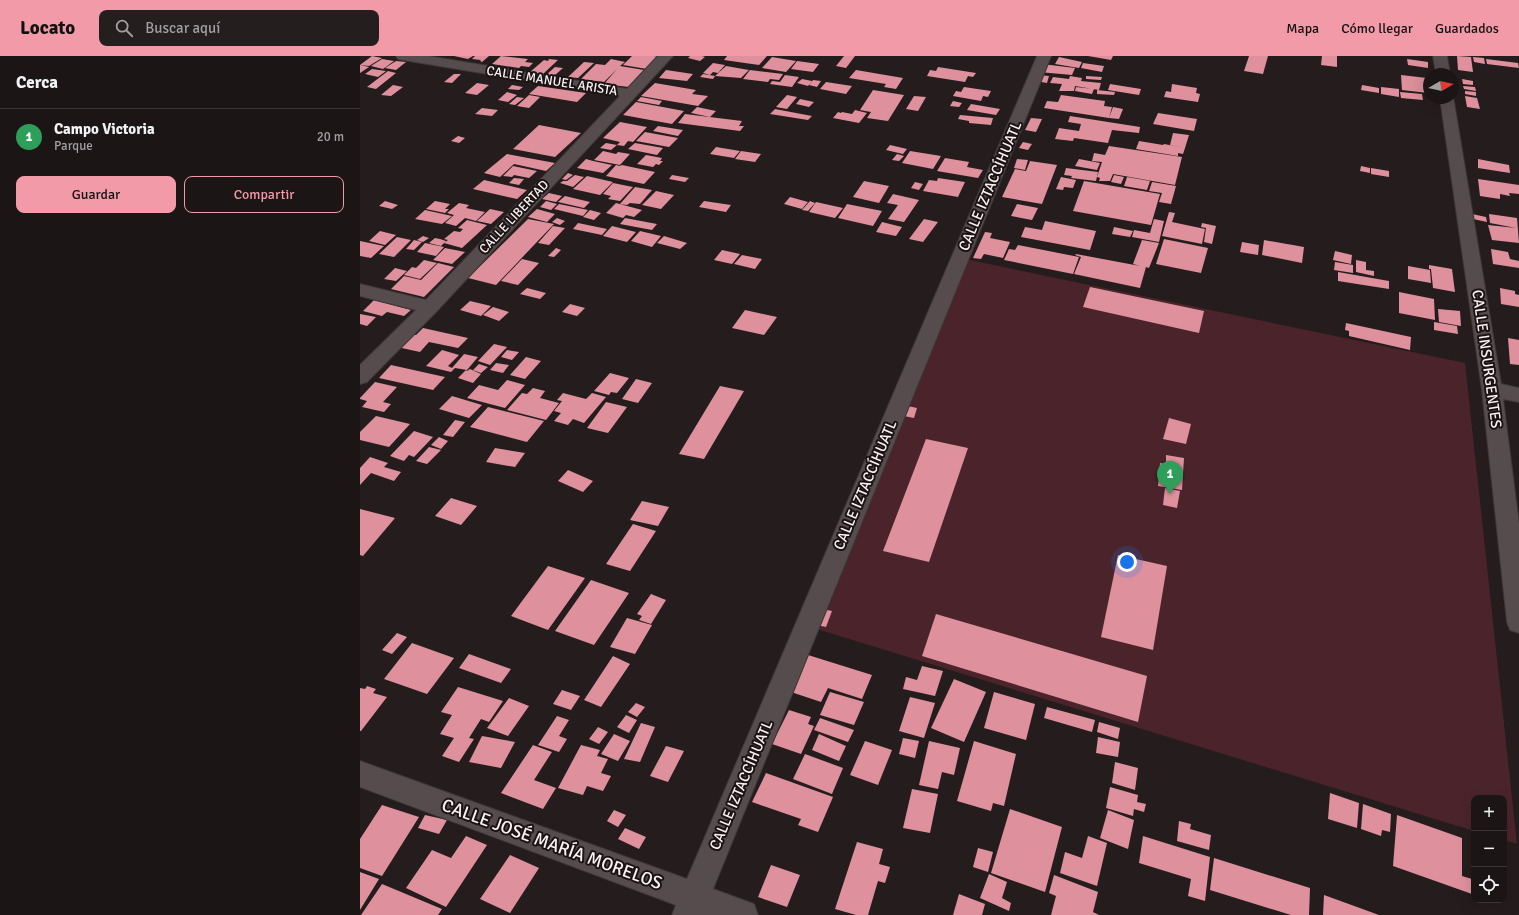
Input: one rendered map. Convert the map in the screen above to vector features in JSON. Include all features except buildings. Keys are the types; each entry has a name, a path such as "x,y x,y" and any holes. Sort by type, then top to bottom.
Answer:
{"street":[{"name":"CALLE MANUEL ARISTA","path":"403,56 631,94"},
{"name":"CALLE LIBERTAD","path":"360,377 430,307 666,56"},
{"name":"CALLE IZTACCÍHUATL","path":"691,906 1044,56"},
{"path":"1440,56 1442,68"},
{"name":"CALLE INSURGENTES","path":"1448,104 1512,513 1519,622"},
{"path":"360,290 430,307"},
{"path":"1492,390 1519,395"},
{"name":"CALLE JOSÉ MARÍA MORELOS","path":"360,774 691,906 743,915"}],"shaded area":[{"path":"960,258 1465,363 1517,844 1507,841 1507,795 1471,795 1471,830 807,626"}],"place":[{"name":"Campo Victoria","path":"1170,494"}]}
